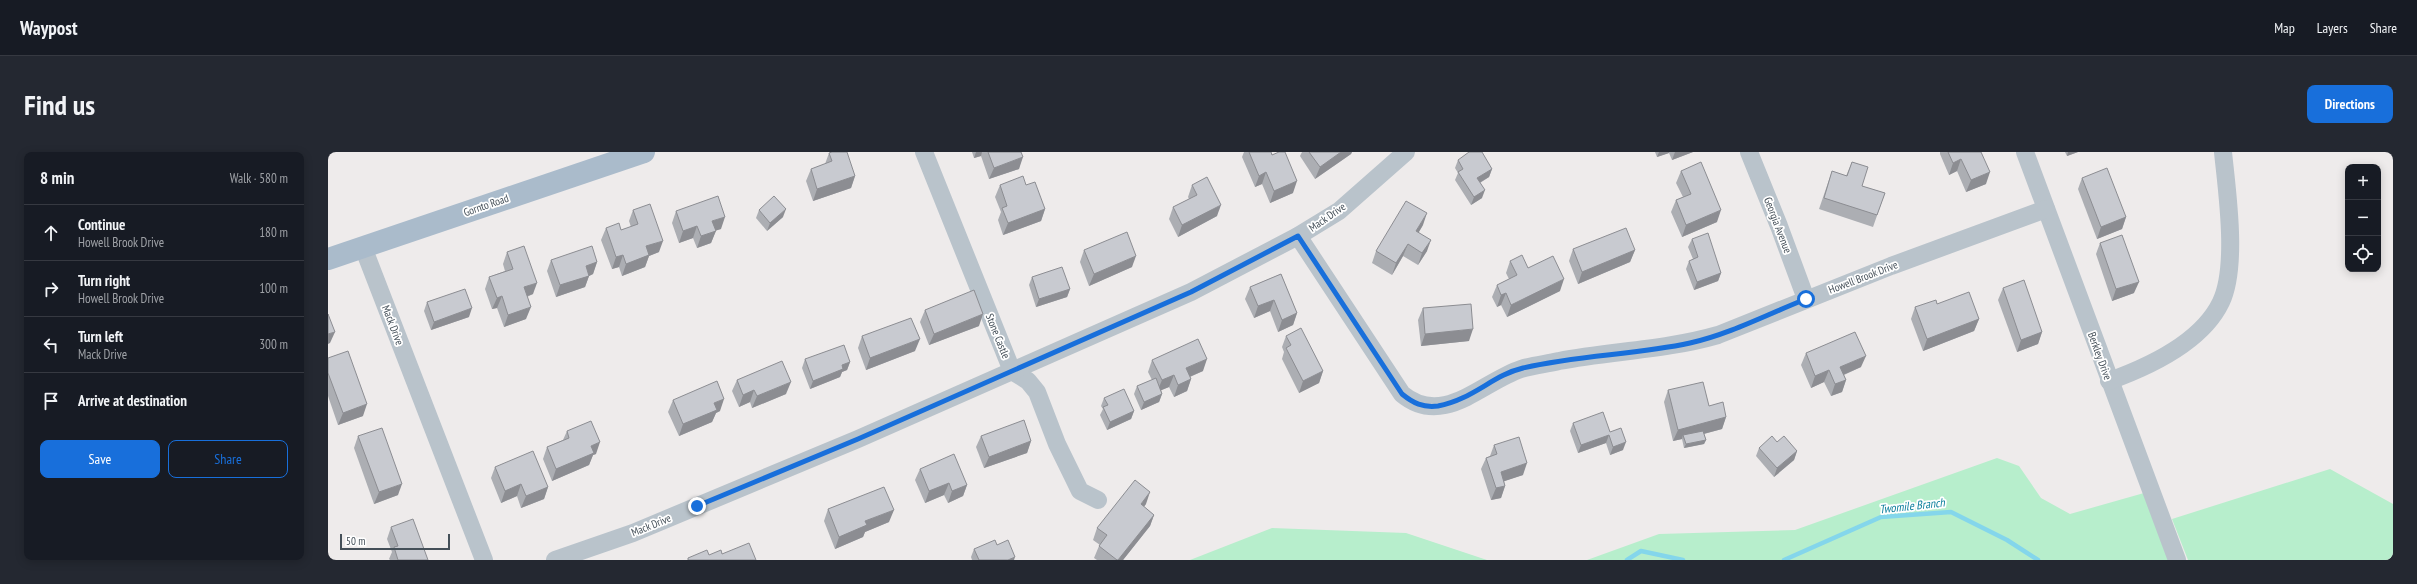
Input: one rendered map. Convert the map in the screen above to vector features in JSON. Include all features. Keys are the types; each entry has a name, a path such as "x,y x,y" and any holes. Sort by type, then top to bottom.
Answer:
{"main road":[{"name":"Gornto Road","path":"328,259 644,152"}],"street":[{"name":"Stone Castle","path":"924,152 1012,371 1028,381 1037,392 1057,444 1080,491 1098,500"},
{"name":"Mack Drive","path":"555,560 633,533 858,439 1191,292 1298,236 1339,210 1406,152"},
{"name":"Georgia Avenue","path":"1748,152 1779,226 1806,299"},
{"name":"Berkley Drive","path":"2026,152 2109,381 2177,560"},
{"path":"2109,381 2144,368 2178,348 2205,324 2221,302 2227,276 2230,248 2223,152"},
{"name":"Howell Brook Drive","path":"1298,236 1402,394 1413,403 1424,406 1437,406 1461,400 1521,368 1573,359 1690,343 1718,335 1806,299 2046,209"},
{"name":"Mack Drive","path":"363,247 484,560"}],"green space":[{"path":"1997,458 2019,466 2041,498 2070,514 2144,493 2169,560 1587,560 1659,534 1795,530"},
{"path":"2330,469 2393,504 2393,560 2188,560 2172,519"},
{"path":"1272,528 1406,533 1487,560 1190,560"}],"building":[{"path":"847,152 855,176 817,189 811,169 832,161 829,153"},
{"path":"988,152 1021,152 1023,157 994,168"},
{"path":"1249,152 1271,152 1272,155 1279,152 1285,152 1297,181 1274,191 1266,172 1259,176"},
{"path":"1309,152 1341,152 1320,167"},
{"path":"1469,152 1482,152 1492,169 1477,178 1485,190 1474,197 1458,172 1463,169 1458,160"},
{"path":"1948,152 1981,152 1990,172 1971,180 1961,159 1953,163"},
{"path":"1701,162 1721,210 1686,225 1676,200 1691,194 1681,171"},
{"path":"1852,162 1868,167 1862,186 1885,193 1877,215 1824,198 1832,171 1847,176"},
{"path":"2107,168 2126,217 2101,227 2082,178"},
{"path":"1023,176 1026,185 1035,182 1045,209 1008,223 1002,208 1007,206 1000,185"},
{"path":"1207,177 1221,205 1182,225 1173,207 1197,195 1192,185"},
{"path":"718,196 725,217 712,221 716,231 701,236 697,226 683,231 676,211"},
{"path":"774,196 786,209 770,223 759,210"},
{"path":"1406,201 1427,213 1416,231 1431,240 1422,253 1408,244 1396,263 1376,251"},
{"path":"650,204 663,241 646,246 649,255 626,264 623,255 616,257 606,228 619,223 621,230 638,224 633,210"},
{"path":"1626,228 1635,250 1582,272 1573,249"},
{"path":"1127,232 1136,256 1094,274 1084,250"},
{"path":"1708,233 1721,273 1697,282 1689,261 1698,257 1692,239"},
{"path":"2122,235 2139,282 2116,289 2100,243"},
{"path":"524,246 537,283 524,287 531,307 508,315 502,296 497,298 489,277 513,269 507,252"},
{"path":"592,246 597,262 586,266 589,276 560,285 551,260"},
{"path":"1522,255 1528,268 1553,256 1564,279 1511,305 1506,293 1501,295 1497,285 1517,275 1510,261"},
{"path":"1062,267 1070,289 1039,299 1032,277"},
{"path":"1281,274 1297,313 1282,320 1274,300 1258,306 1250,287"},
{"path":"2024,280 2042,332 2021,340 2003,288"},
{"path":"465,289 472,308 434,322 427,302"},
{"path":"974,290 983,314 934,334 925,310"},
{"path":"1969,292 1979,319 1927,339 1915,307 1936,300 1937,304"},
{"path":"1471,304 1473,329 1425,334 1423,308"},
{"path":"328,314 335,332 328,334"},
{"path":"911,318 920,339 870,358 862,336"},
{"path":"1301,328 1323,371 1303,381 1286,348 1291,345 1286,336"},
{"path":"1855,332 1866,356 1840,367 1846,380 1835,384 1829,370 1815,376 1806,353"},
{"path":"1198,339 1207,359 1186,368 1191,379 1178,385 1174,375 1162,380 1152,360"},
{"path":"844,345 850,362 842,365 843,369 813,381 805,359"},
{"path":"348,351 367,404 343,413 328,373 328,358"},
{"path":"782,361 791,382 757,396 754,390 743,395 737,380"},
{"path":"1156,378 1162,394 1144,402 1137,386"},
{"path":"717,381 724,399 714,403 717,410 683,424 673,400"},
{"path":"1703,382 1709,406 1723,402 1726,417 1678,430 1668,390"},
{"path":"1124,389 1134,411 1110,422 1103,407 1108,405 1104,398"},
{"path":"1603,412 1610,432 1621,428 1626,442 1613,447 1609,435 1581,445 1573,423"},
{"path":"1024,420 1031,441 989,457 981,436"},
{"path":"591,421 600,442 591,446 594,453 556,469 547,447 569,438 567,431"},
{"path":"382,428 402,484 379,492 358,436"},
{"path":"1703,431 1706,440 1686,444 1683,435"},
{"path":"1772,436 1777,442 1784,436 1797,451 1777,468 1759,448"},
{"path":"1519,437 1527,463 1501,472 1505,486 1496,488 1486,458 1497,454 1494,445"},
{"path":"533,451 548,487 526,496 521,484 505,491 495,467"},
{"path":"954,454 967,485 952,491 949,483 929,491 920,469"},
{"path":"1135,480 1150,492 1141,504 1154,515 1117,560 1099,546 1107,535 1097,528"},
{"path":"884,487 894,510 865,521 867,525 839,537 828,509"},
{"path":"413,519 428,560 398,560 394,547 398,546 391,527"},
{"path":"995,540 997,545 1008,540 1015,557 1008,560 979,560 974,549"},
{"path":"749,543 756,560 688,560 688,558 707,550 709,555 721,550 722,554"}],"waterway":[{"name":"Twomile Branch","path":"1784,560 1881,517 1951,512 2007,540 2038,560"},
{"name":"Twomile Branch","path":"1627,560 1641,551 1683,560"}],"route":[{"path":"697,506 858,439 1191,292 1298,236 1380,363 1402,394 1413,403 1424,406 1437,406 1461,400 1476,393 1507,374 1521,368 1573,359 1690,343 1718,335 1806,299"}]}
